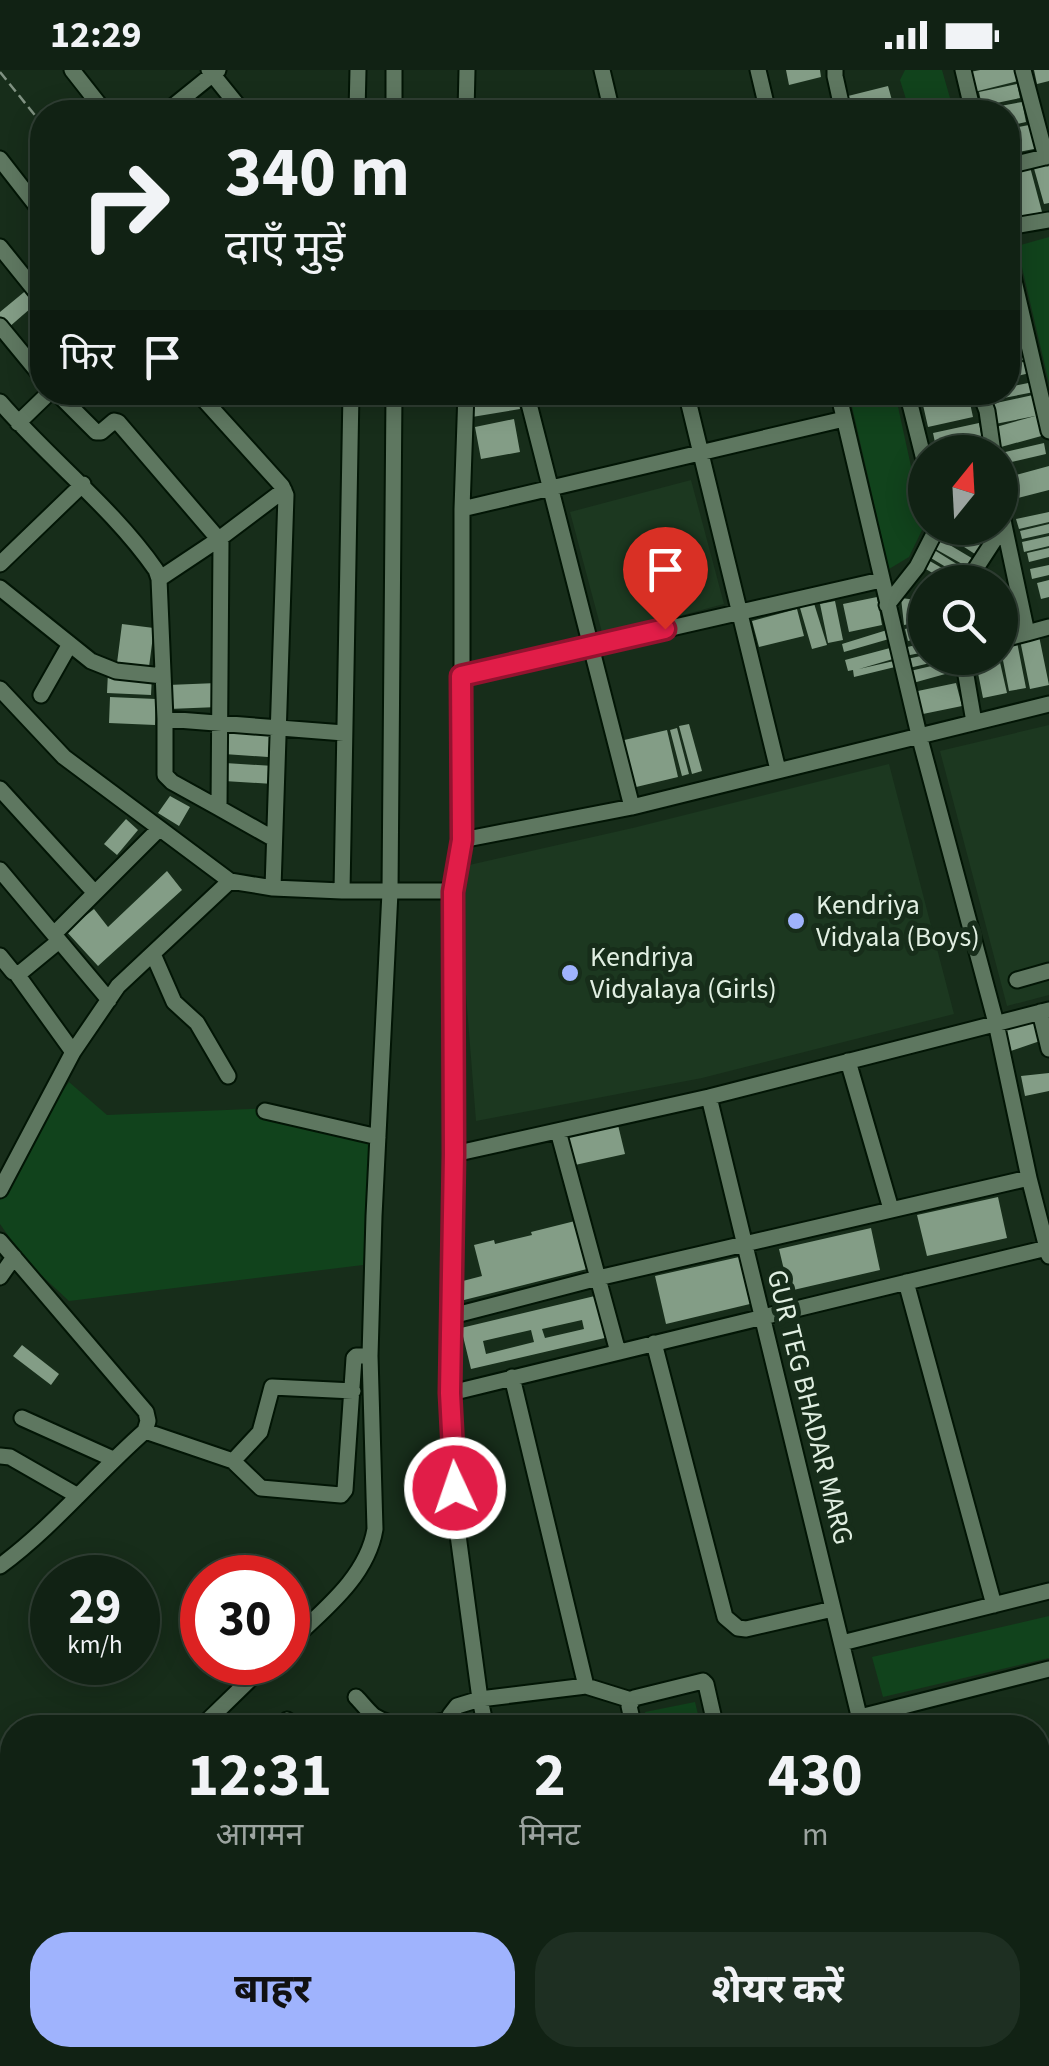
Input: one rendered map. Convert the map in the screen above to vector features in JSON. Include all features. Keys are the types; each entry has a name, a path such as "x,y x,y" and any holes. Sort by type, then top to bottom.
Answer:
{"street":[{"path":"72,70 96,100"},
{"path":"357,100 358,70"},
{"path":"394,70 394,100"},
{"path":"466,100 467,70"},
{"path":"602,70 609,100"},
{"path":"758,70 766,100"},
{"path":"963,70 970,100"},
{"path":"1020,163 1047,157 1023,70"},
{"path":"180,100 213,72 233,100"},
{"path":"834,72 840,100"},
{"path":"0,159 30,198"},
{"path":"1020,225 1049,220"},
{"path":"0,246 30,284"},
{"path":"1020,299 1044,387 1049,430"},
{"path":"0,326 30,362"},
{"path":"0,402 82,484 152,564 158,579 164,774 274,839"},
{"path":"18,423 38,405"},
{"path":"67,405 96,432 118,422 222,546 219,808"},
{"path":"209,405 286,495 273,888"},
{"path":"342,891 351,405"},
{"path":"310,1623 341,1593 363,1563 375,1529 370,1356 390,892 394,405"},
{"path":"466,405 462,840 453,892 450,1393 456,1520 483,1715"},
{"path":"529,405 632,806"},
{"path":"689,405 778,770"},
{"path":"450,1393 906,1282 1048,1252 1028,1178 996,1023 919,735 841,405"},
{"path":"910,405 918,435"},
{"path":"985,405 990,435"},
{"path":"462,509 844,419"},
{"path":"0,564 82,484"},
{"path":"158,579 284,490"},
{"path":"887,605 917,567 928,545"},
{"path":"1008,545 1027,633"},
{"path":"461,676 881,580"},
{"path":"0,588 90,661 116,671 163,676"},
{"path":"1018,635 1049,628"},
{"path":"41,695 70,644"},
{"path":"967,675 974,722"},
{"path":"0,689 64,758 230,881 273,888 453,892"},
{"path":"462,840 632,806 1049,704"},
{"path":"165,718 344,734"},
{"path":"0,790 95,894"},
{"path":"5,964 25,970 158,830"},
{"path":"0,870 109,1000"},
{"path":"0,1190 73,1052 118,986 230,881"},
{"path":"152,954 174,1002 197,1023 228,1076"},
{"path":"5,964 73,1052"},
{"path":"1017,980 1049,972"},
{"path":"454,1154 709,1097 1044,1011 1049,1048"},
{"path":"848,1061 891,1210"},
{"name":"GUR TEG BHADAR MARG","path":"709,1097 859,1715"},
{"path":"265,1112 378,1137"},
{"path":"558,1131 618,1352"},
{"path":"452,1316 1028,1178"},
{"path":"0,1241 146,1412 148,1421 144,1431 50,1525 0,1566"},
{"path":"0,1277 14,1257"},
{"path":"906,1282 994,1605"},
{"path":"654,1344 725,1617 738,1628 746,1629 834,1609"},
{"path":"144,1431 233,1460 262,1488 341,1495 345,1490 354,1358 370,1356"},
{"path":"512,1377 586,1686"},
{"path":"233,1460 260,1432 272,1387 353,1390"},
{"path":"22,1418 113,1459"},
{"path":"0,1456 10,1457 78,1496"},
{"path":"842,1643 1049,1591"},
{"path":"886,1715 1049,1670"},
{"path":"451,1715 457,1706 480,1699 586,1686 631,1700 704,1682 713,1715"},
{"path":"213,1715 244,1685"},
{"path":"356,1697 373,1715"},
{"path":"630,1715 631,1700"}],"path":[{"path":"0,72 30,109"}],"shaded area":[{"path":"905,70 942,70 951,100 906,100 900,80"},
{"path":"1049,237 1049,383 1020,259 1020,245"},
{"path":"852,405 898,405 908,453 908,545 915,545 909,557 889,569"},
{"path":"691,480 724,604 603,636 570,512"},
{"path":"1049,725 1049,995 1007,1006 940,751"},
{"path":"889,764 954,1014 702,1078 476,1121 456,868"},
{"path":"69,1082 107,1115 273,1108 380,1134 363,1265 69,1301 26,1261 0,1224 0,1176"},
{"path":"1049,1616 1049,1658 883,1697 872,1657"},
{"path":"695,1702 698,1715 646,1715 645,1712"}],"building":[{"path":"786,70 820,70 821,77 789,85"},
{"path":"1015,70 1018,81 974,92 970,72"},
{"path":"1034,70 1049,70 1049,81 1037,84"},
{"path":"1017,84 1020,98 981,100 979,92"},
{"path":"888,86 892,100 845,100 844,97"},
{"path":"1020,102 1026,122 1020,123"},
{"path":"1034,124 1039,148 1020,152 1020,127"},
{"path":"1049,161 1049,203 1044,204 1033,165"},
{"path":"1030,167 1042,212 1020,217 1020,170"},
{"path":"29,288 30,309 8,328 0,312"},
{"path":"1027,361 1030,373 1020,375 1020,363"},
{"path":"1033,382 1034,392 1020,395 1020,385"},
{"path":"1033,395 1035,405 1040,404 1045,435 1018,442 1018,435 998,435 996,427 1035,416 990,425 987,405 1020,405 1020,398"},
{"path":"470,405 519,405 520,409 472,417"},
{"path":"923,405 970,405 973,417 928,427"},
{"path":"514,419 520,452 481,459 475,427"},
{"path":"979,423 981,435 933,435"},
{"path":"1044,443 1046,454 1018,461 1018,449"},
{"path":"1049,466 1049,490 1018,498 1018,474"},
{"path":"1049,512 1049,522 1019,529 1018,519"},
{"path":"1049,524 1049,533 1022,539 1020,531"},
{"path":"1049,536 1049,546 1024,552 1022,542"},
{"path":"950,545 975,560 973,565 964,565 932,547"},
{"path":"961,545 984,546 978,556"},
{"path":"931,548 958,565 943,565 926,555"},
{"path":"1049,548 1049,557 1029,562 1027,553"},
{"path":"1049,565 1049,575 1032,579 1030,569"},
{"path":"1049,580 1049,597 1041,599 1037,583"},
{"path":"812,597 827,645 812,649 798,601"},
{"path":"877,597 882,625 849,632 843,604"},
{"path":"901,598 908,599 908,624 904,625"},
{"path":"835,601 843,640 828,643 820,604"},
{"path":"797,609 804,636 759,647 752,621"},
{"path":"122,624 154,628 149,667 117,663"},
{"path":"887,630 889,639 844,652 842,644"},
{"path":"1039,636 1049,685 1030,689 1020,640"},
{"path":"1018,647 1026,688 1009,691 1006,675 1018,675"},
{"path":"890,648 893,659 859,669 894,661 895,667 854,677 853,670 848,671 845,660"},
{"path":"108,672 152,675 151,695 107,693"},
{"path":"911,675 942,675 913,683"},
{"path":"978,675 1003,675 1007,693 983,698"},
{"path":"217,683 218,707 169,709 168,685"},
{"path":"956,683 962,706 918,715 913,692"},
{"path":"110,697 156,699 155,725 109,723"},
{"path":"689,724 702,771 692,774 679,726"},
{"path":"677,728 689,774 682,776 670,730"},
{"path":"226,729 270,733 268,757 224,754"},
{"path":"667,730 678,777 632,788 620,741"},
{"path":"225,763 274,766 273,784 224,781"},
{"path":"170,796 190,807 179,826 158,813"},
{"path":"126,819 138,830 117,855 104,844"},
{"path":"167,871 182,890 98,966 66,931 94,909 108,927"},
{"path":"1035,1022 1040,1041 1008,1052 1002,1029"},
{"path":"1049,1073 1049,1091 1025,1096 1021,1076"},
{"path":"618,1125 625,1154 575,1165 568,1137"},
{"path":"998,1197 1007,1238 927,1256 917,1215"},
{"path":"575,1221 587,1269 464,1300 459,1282 482,1276 474,1245 494,1240 495,1244"},
{"path":"871,1228 880,1270 789,1291 779,1249"},
{"path":"739,1257 750,1304 666,1324 655,1276"},
{"path":"599,1295 609,1337 471,1369 461,1328","holes":["582,1320 584,1329 545,1338 542,1329","531,1330 534,1342 486,1354 483,1341"]},
{"path":"22,1345 59,1374 51,1385 13,1356"}],"place":[{"name":"Kendriya Vidyala (Boys)","path":"796,921"},
{"name":"Kendriya Vidyalaya (Girls)","path":"570,973"}],"route":[{"path":"455,1488 450,1393 453,892 462,840 461,676 665,629"}]}
